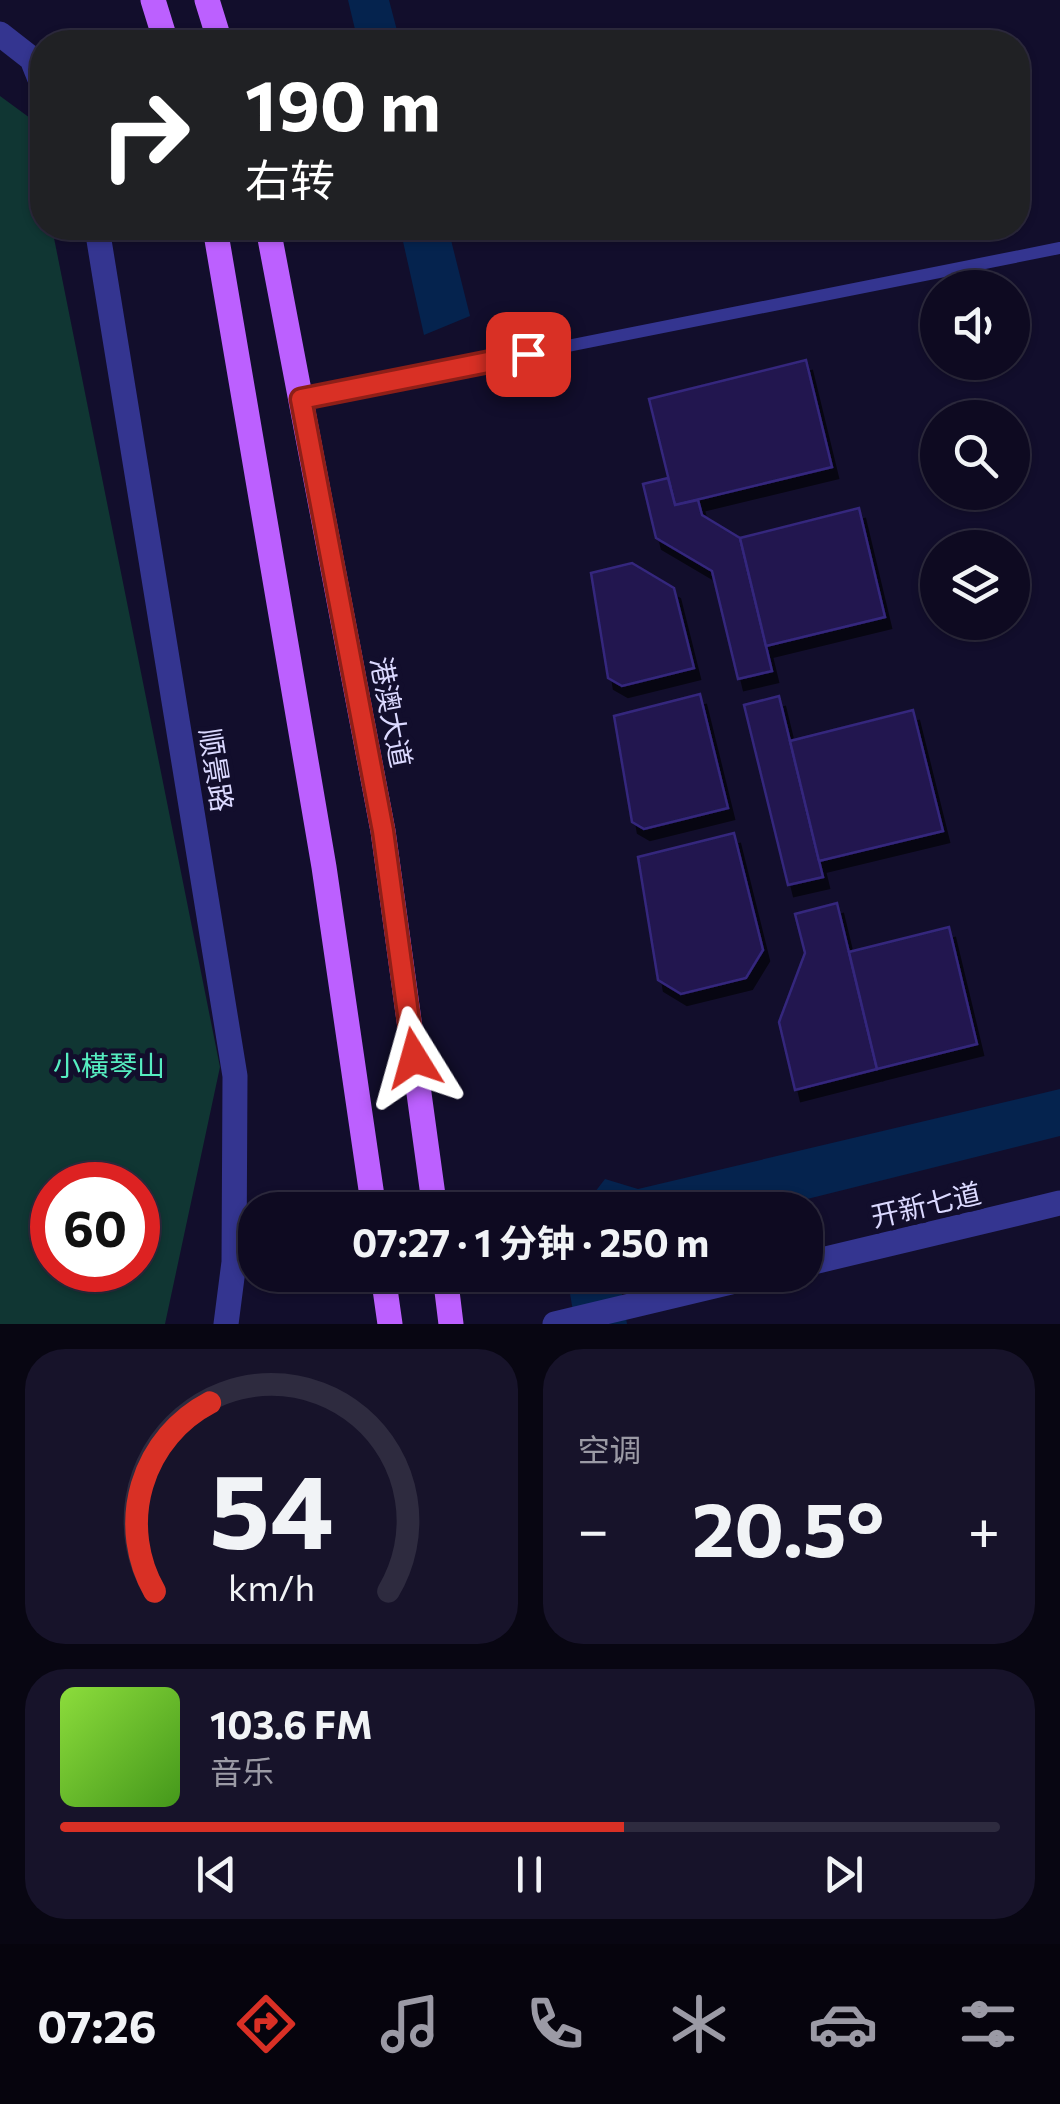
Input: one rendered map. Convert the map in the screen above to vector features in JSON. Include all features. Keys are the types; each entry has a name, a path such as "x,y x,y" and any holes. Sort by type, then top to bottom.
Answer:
{"main road":[{"path":"152,0 162,30"},
{"path":"207,0 216,30"},
{"path":"217,240 324,867 371,1192"},
{"name":"港澳大道","path":"270,240 383,831 433,1192"},
{"path":"385,1292 390,1324"},
{"path":"446,1292 451,1324"}],"street":[{"path":"0,34 30,58"},
{"name":"顺景路","path":"99,240 235,1076 234,1262 226,1324"},
{"name":"开新七道","path":"823,1260 1060,1203"},
{"path":"555,1324 689,1292"}],"lane":[{"path":"301,399 1060,248"}],"green space":[{"name":"小橫琴山","path":"0,96 30,118 30,240 54,240 220,1067 165,1324 0,1324"}],"water":[{"path":"348,0 389,0 397,30 355,30"},
{"path":"403,240 451,240 470,316 424,335"},
{"path":"1060,1089 1060,1136 823,1195 823,1192 595,1192 605,1179 638,1189"},
{"path":"570,1292 622,1292 627,1324 575,1324"}],"building":[{"path":"806,360 832,467 675,505 649,399"},
{"path":"668,478 675,505 698,500 702,515 740,538 772,671 738,679 712,571 656,538 643,484"},
{"path":"859,508 885,617 766,646 740,538"},
{"path":"632,563 674,588 694,668 622,686 608,678 591,573"},
{"path":"700,694 728,808 644,829 632,822 614,716"},
{"path":"779,696 823,877 788,885 744,705"},
{"path":"913,710 943,831 819,861 790,741"},
{"path":"734,833 763,950 746,978 681,994 658,980 638,857"},
{"path":"837,903 877,1069 795,1090 779,1022 805,953 795,914"},
{"path":"949,927 977,1044 877,1069 849,952"}],"route":[{"path":"414,1058 383,831 301,399 528,354"}]}
